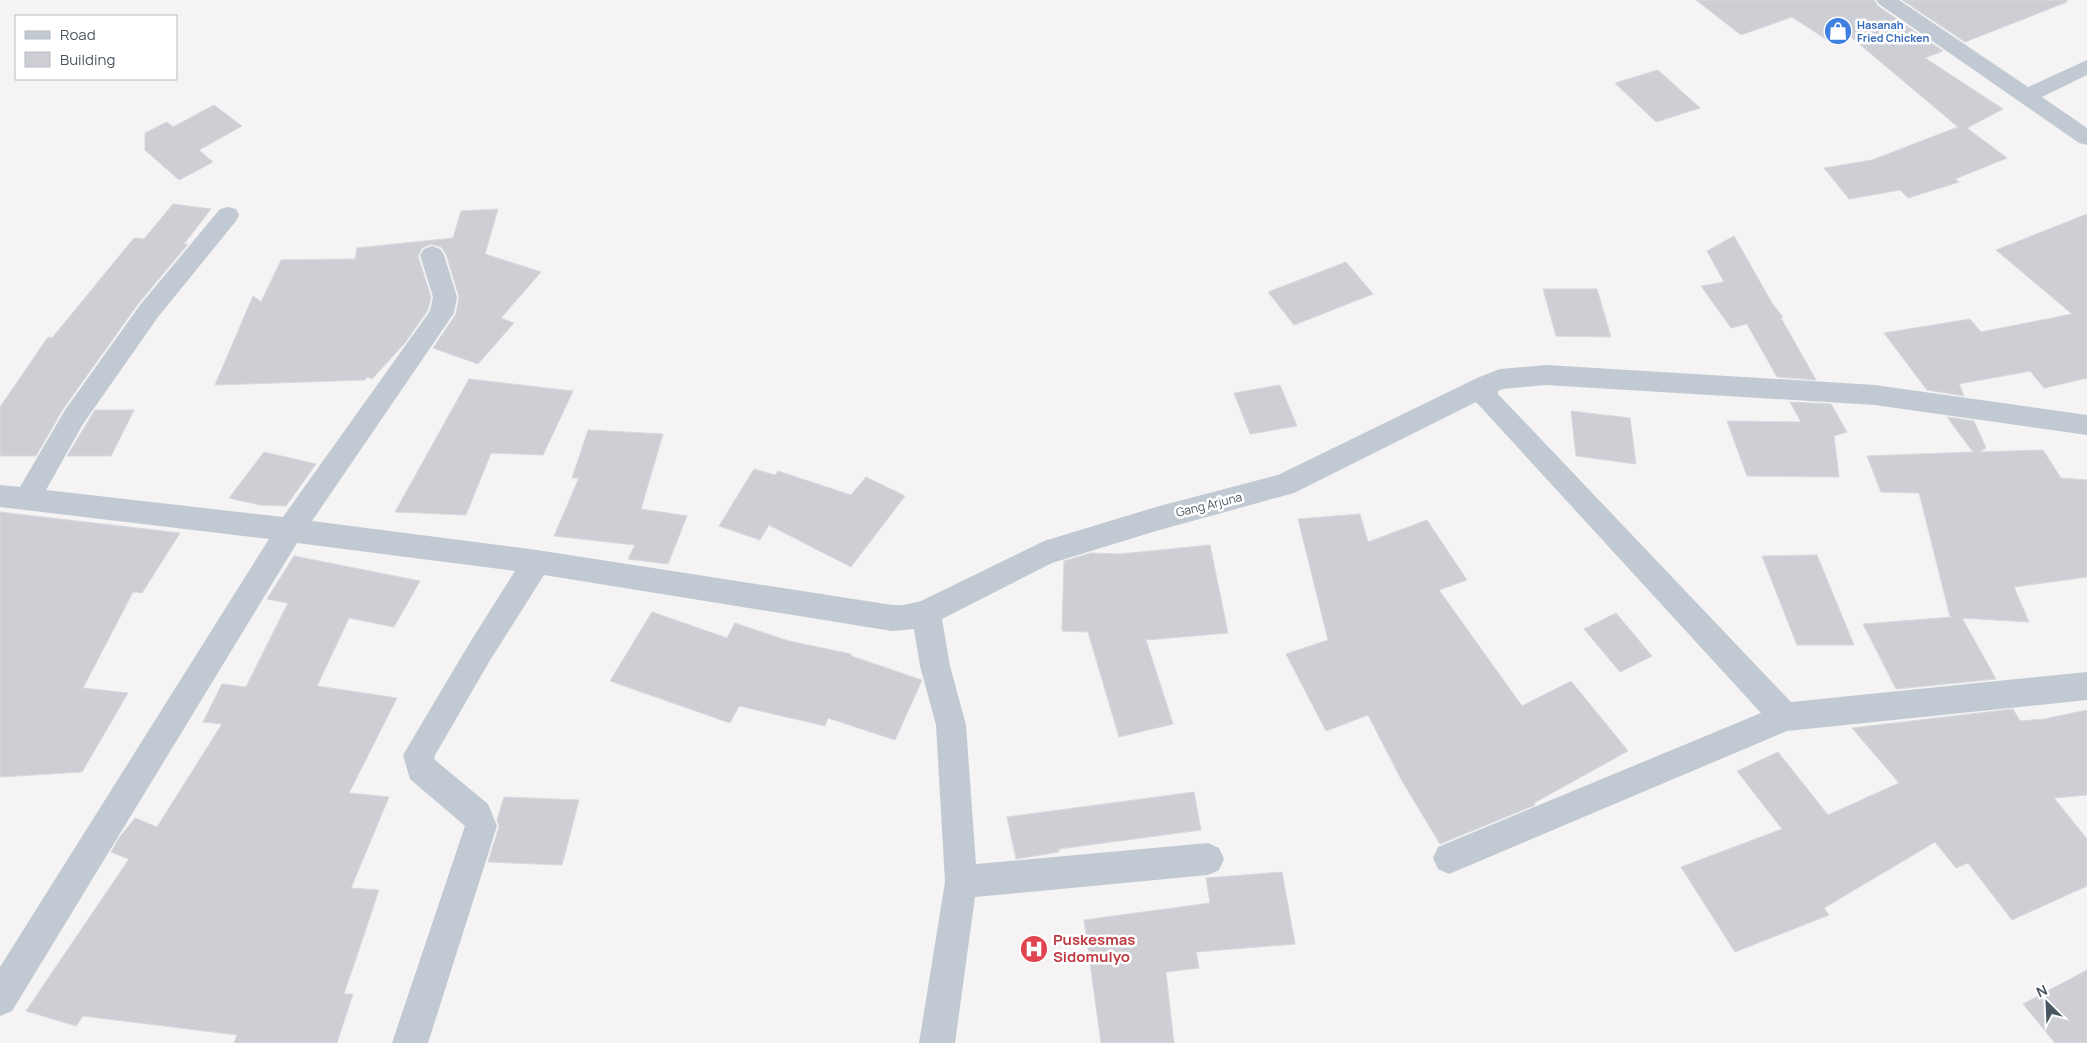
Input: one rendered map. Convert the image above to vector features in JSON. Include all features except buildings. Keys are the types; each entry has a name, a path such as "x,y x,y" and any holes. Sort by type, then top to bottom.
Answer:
{"street":[{"path":"1886,0 2087,138"},
{"path":"2027,96 2087,67"},
{"path":"27,499 74,417 149,312 228,215"},
{"path":"0,999 290,530 442,313 445,297 432,255"},
{"name":"Gang Arjuna","path":"0,496 290,530 537,562 892,618 904,618 926,613 1044,553 1156,519 1284,485 1486,384 1500,379 1546,375 1875,395 2087,425"},
{"path":"1486,384 1488,400 1785,717"},
{"path":"410,1043 480,826 477,815 421,768 418,755 479,653 537,562"},
{"path":"926,613 935,666 951,725 961,882 937,1043"},
{"path":"1449,858 1727,743 1785,717 2087,686"},
{"path":"961,882 1208,859"}],"place":[{"name":"Hasanah Fried Chicken","path":"1838,31"},
{"name":"Puskesmas Sidomulyo","path":"1034,949"}]}
